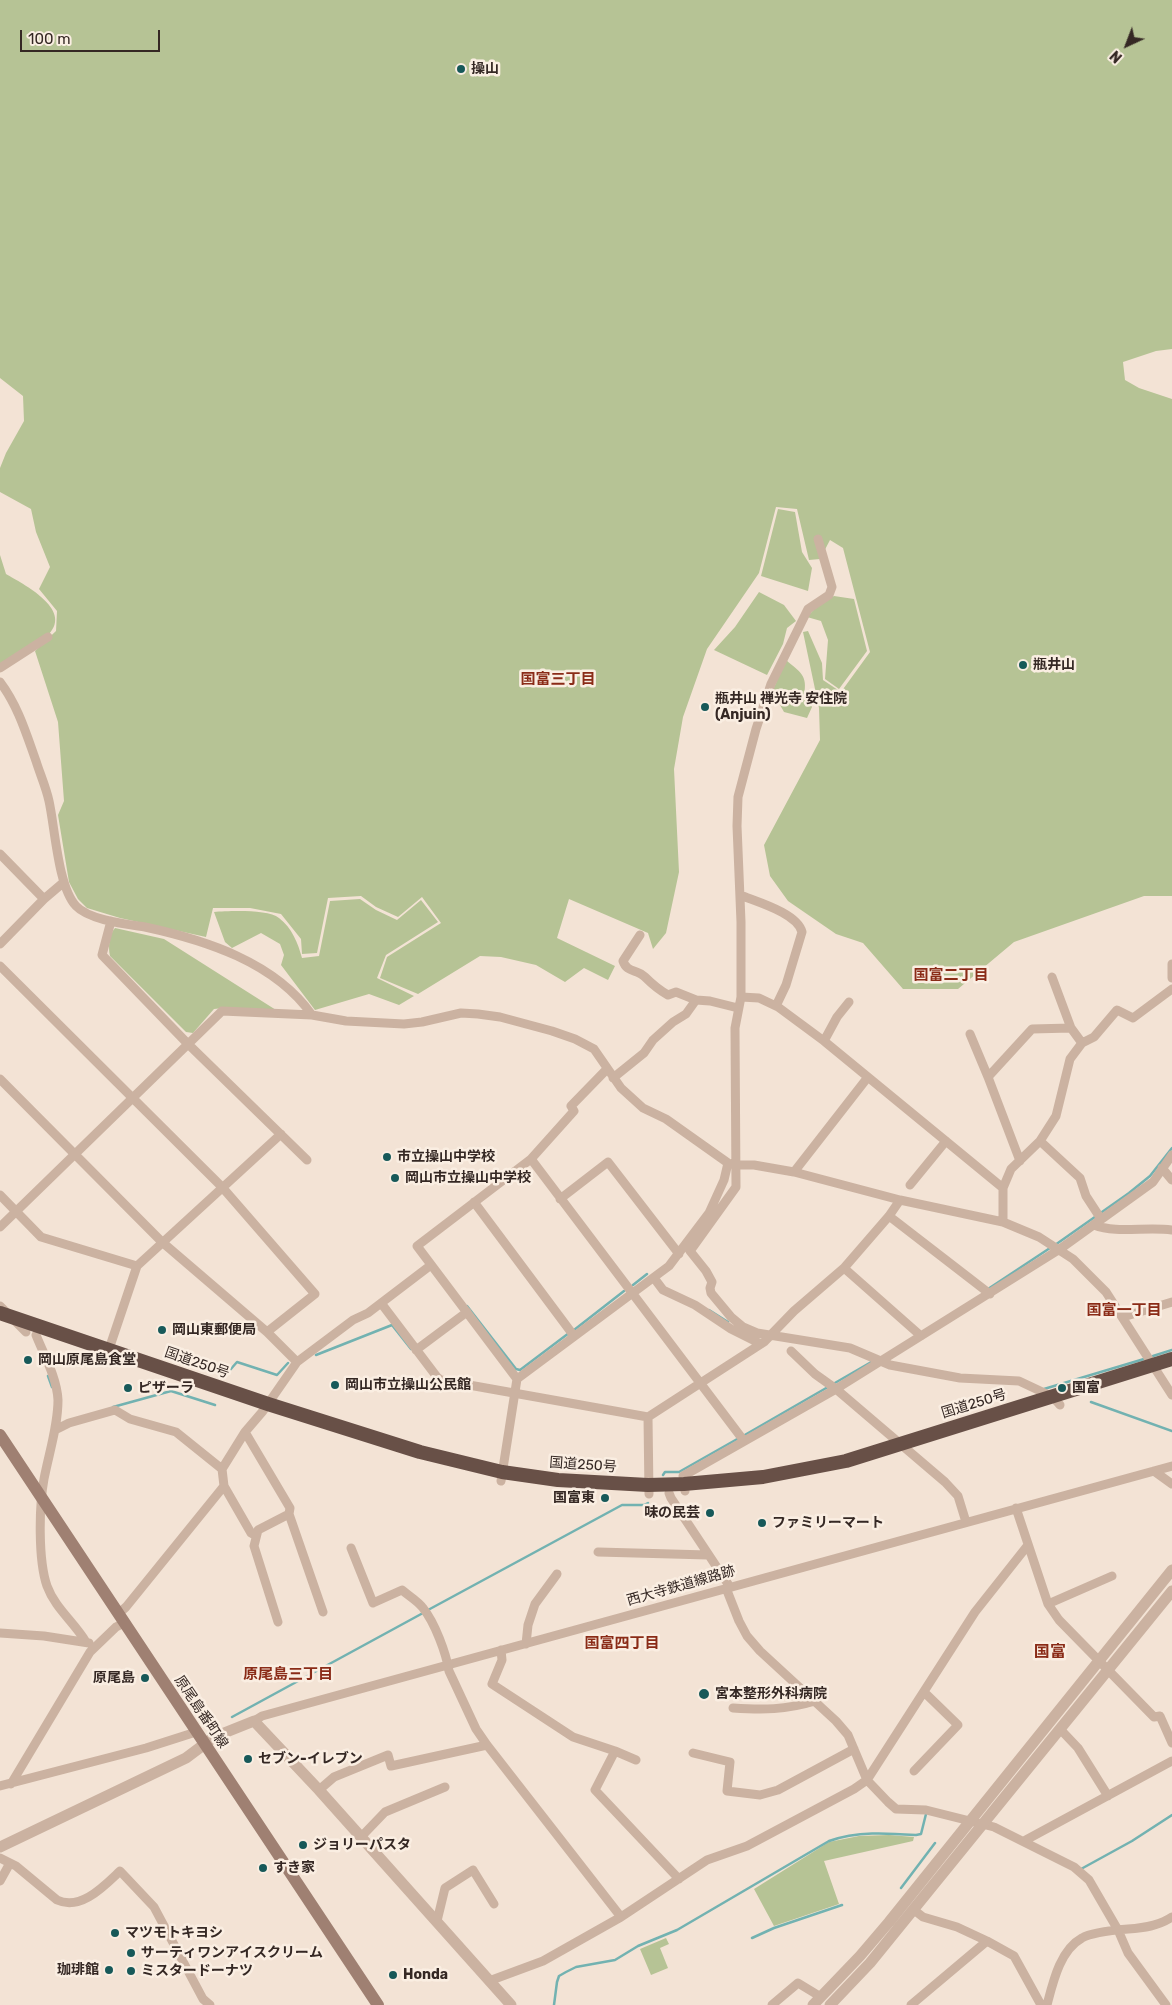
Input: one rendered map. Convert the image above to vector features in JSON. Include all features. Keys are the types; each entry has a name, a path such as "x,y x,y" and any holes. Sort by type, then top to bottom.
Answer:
{"highway":[{"name":"国道250号","path":"4,1318 418,1461 559,1488 648,1489 764,1485 845,1469 904,1448 1156,1369 1172,1359"},
{"name":"国道250号","path":"4,1318 31,1333 107,1354"},
{"name":"国道250号","path":"1156,1369 1172,1369"},
{"name":"国道250号","path":"648,1489 670,1493 685,1488"}],"main road":[{"name":"原尾島番町線","path":"0,1435 378,2005"}],"street":[{"path":"766,1340 742,1327 731,1317 712,1293 710,1288 712,1282 690,1252 736,1187 732,1164 734,1028 741,997 738,797 756,729 771,684 808,609 829,595 832,587 818,539"},
{"path":"0,668 48,637"},
{"path":"0,682 23,722 49,798 64,882 73,902 83,912 111,921 197,939 226,951 278,980 312,1015"},
{"path":"0,854 44,899"},
{"path":"0,944 44,899 64,882"},
{"path":"740,895 791,917 800,926 802,932 786,984 776,1006"},
{"path":"111,921 102,955 187,1043 307,1160"},
{"path":"640,935 623,961 625,966 631,971 643,975 658,990 668,995 676,992 696,1000 710,1001 738,1008"},
{"path":"1172,964 1172,978"},
{"path":"0,966 222,1188 315,1294 267,1332"},
{"path":"1052,977 1071,1028 1082,1043"},
{"path":"1003,1222 1003,1188 1011,1169 1040,1142 1056,1116 1070,1059 1082,1043 1094,1037 1118,1010 1133,1018 1172,990"},
{"path":"741,997 759,998 776,1006 824,1041 1003,1188"},
{"path":"613,1078 644,1053 653,1040 673,1022 686,1014 696,1000"},
{"path":"824,1041 837,1017 849,1002"},
{"path":"0,1227 222,1011 312,1015 346,1021 404,1024 461,1014 500,1017 552,1031 575,1039 594,1049 620,1088 643,1108 666,1119 732,1164 794,1172 900,1200 1003,1222 1028,1231 1056,1247 1085,1270 1106,1292 1172,1395"},
{"path":"988,1077 1032,1029 1071,1028"},
{"path":"970,1034 1020,1161"},
{"path":"518,1379 417,1246 531,1159 574,1110 571,1106 607,1069"},
{"path":"794,1172 868,1077"},
{"path":"0,1079 162,1242 267,1332 297,1362"},
{"path":"107,1354 137,1266 281,1134"},
{"path":"910,1185 946,1142"},
{"path":"1040,1142 1080,1178 1086,1196 1103,1228 1160,1228 1172,1230"},
{"path":"685,1488 683,1476 742,1438 833,1387 987,1292 1153,1182 1172,1155"},
{"path":"531,1159 742,1438"},
{"path":"560,1199 608,1162 679,1254"},
{"path":"501,1476 518,1379 572,1333 669,1266 709,1213 732,1164"},
{"path":"1162,1168 1172,1180"},
{"path":"0,1195 42,1237 137,1266"},
{"path":"381,1303 441,1380 648,1417 766,1340 794,1311 844,1268 889,1216 900,1200"},
{"path":"474,1202 572,1333"},
{"path":"889,1216 987,1292"},
{"path":"256,1536 251,1533 224,1486 222,1469 245,1432 265,1408 297,1362 352,1320 368,1313 431,1265"},
{"path":"844,1268 919,1334"},
{"path":"654,1278 663,1290 695,1305 731,1329 766,1340 850,1348 890,1365 960,1378 1018,1381 1056,1401"},
{"path":"1123,1317 1172,1302"},
{"path":"0,1306 4,1318"},
{"path":"416,1350 467,1312"},
{"path":"31,1333 53,1378 58,1399 55,1427 44,1482 40,1527 46,1584 55,1603 86,1642"},
{"path":"791,1351 815,1374 833,1387 945,1482 958,1496 966,1522"},
{"path":"55,1427 115,1410 130,1419 176,1432 222,1469"},
{"path":"648,1417 648,1489"},
{"path":"245,1432 290,1508 289,1514 324,1612"},
{"name":"西大寺鉄道線路跡","path":"254,1721 262,1716 1172,1466"},
{"path":"1154,1471 1172,1484"},
{"path":"11,1784 90,1652 116,1628 126,1607 224,1486"},
{"path":"670,1493 671,1498 728,1588 738,1621 747,1636 760,1651 836,1721 848,1735 867,1780 896,1809 926,1810 994,1827 1074,1867 1089,1880 1118,1930 1128,1953 1166,2005"},
{"path":"1016,1508 1048,1604 1059,1620 1154,1717 1160,1716 1172,1743"},
{"path":"278,1622 254,1546 258,1530 289,1514"},
{"path":"489,1981 543,1961 620,1917 707,1860 747,1846 854,1789 867,1780 975,1612 1028,1545"},
{"path":"351,1548 373,1603 402,1590 425,1612 435,1631 449,1671 476,1729 620,1917"},
{"path":"598,1552 708,1555"},
{"path":"772,2005 798,1983 817,2001 889,1922 1172,1570"},
{"path":"526,1644 528,1625 535,1604 557,1574"},
{"path":"1048,1604 1112,1576"},
{"path":"830,2005 870,1963 914,1910 1172,1591"},
{"path":"0,1633 100,1643"},
{"path":"501,1650 502,1660 492,1684 573,1736 636,1760"},
{"path":"914,1770 958,1725 924,1692"},
{"path":"733,1708 755,1710 792,1708 815,1701"},
{"path":"0,1847 186,1758 214,1737 254,1721 319,1790 511,2005"},
{"path":"1060,1729 1078,1748 1108,1796"},
{"path":"0,1786 146,1748 196,1732"},
{"path":"319,1790 334,1777 388,1755 391,1766 488,1745"},
{"path":"693,1753 730,1762 727,1791 760,1795 778,1790 854,1749"},
{"path":"615,1752 595,1790 679,1879"},
{"path":"1024,1841 1172,1761"},
{"path":"361,1837 385,1812 445,1787"},
{"path":"0,1858 16,1866 63,1903 86,1899 103,1887 120,1871 154,1907 203,1999 210,2005"},
{"path":"0,1881 10,1864"},
{"path":"436,1921 445,1888 473,1870 494,1904"},
{"path":"914,1910 923,1917 957,1927 987,1940 1014,1956 1041,2005"},
{"path":"1047,2005 1062,1961 1072,1945 1083,1937 1147,1926 1172,1917"},
{"path":"911,2005 987,1940"}],"green space":[{"path":"0,0 1172,0 1172,349 1156,351 1123,362 1125,380 1139,388 1172,399 1172,896 1144,896 1014,942 958,989 903,989 863,943 836,934 788,901 770,876 764,845 820,740 819,708 803,632 808,631 822,663 823,680 841,692 870,652 843,548 830,540 820,559 809,560 797,509 776,507 759,573 707,649 683,717 674,769 679,872 666,933 653,949 648,933 569,899 557,938 615,966 608,980 584,968 565,982 536,965 501,957 480,956 418,994 380,978 387,957 441,923 422,897 398,917 376,907 361,896 328,898 317,953 302,954 301,939 281,914 250,908 213,908 206,937 120,918 87,908 78,899 69,882 58,815 64,801 58,722 35,651 56,631 57,611 39,589 50,567 36,532 31,509 0,492 0,468 24,421 23,396 0,378"},
{"path":"778,509 795,512 802,552 812,568 808,591 761,576"},
{"path":"0,555 6,574 43,598 55,615 55,625 45,638 0,666"},
{"path":"759,592 784,605 796,621 787,628 783,644 767,675 714,650 735,627"},
{"path":"834,596 854,599 867,651 839,689 825,679 828,640 821,621 807,617 817,606"},
{"path":"786,660 804,678 804,695 812,707 807,718 784,712 780,705 768,701"},
{"path":"360,899 376,910 397,920 421,900 438,922 386,955 377,978 414,996 399,1005 369,994 315,1010 281,965 284,955 280,944 261,933 232,948 225,942 214,912 248,911 274,915 284,922 291,931 302,958 319,956 330,901"},
{"path":"115,928 164,939 276,1010 214,1009 193,1033 186,1032 110,956 111,934"},
{"path":"889,1835 914,1837 913,1841 824,1861 839,1904 774,1926 754,1889 829,1842 859,1836"},
{"path":"666,1938 669,1944 660,1948 668,1968 651,1975 640,1949"}],"waterway":[{"path":"1055,1245 1150,1176 1172,1148"},
{"path":"988,1289 1050,1248"},
{"path":"633,1285 647,1274"},
{"path":"574,1330 624,1291"},
{"path":"467,1306 516,1369 520,1370 569,1333"},
{"path":"709,1310 728,1322"},
{"path":"316,1355 392,1325 411,1349"},
{"path":"1153,1356 1172,1350"},
{"path":"1044,1389 1144,1359"},
{"path":"743,1436 873,1361"},
{"path":"223,1378 237,1362 277,1375 288,1363"},
{"path":"48,1376 52,1387"},
{"path":"113,1407 171,1391 215,1405"},
{"path":"1091,1402 1172,1431"},
{"path":"663,1475 665,1472 679,1472 739,1438"},
{"path":"428,1610 622,1505 644,1505 648,1503"},
{"path":"232,1717 423,1613"},
{"path":"554,2005 559,1976 566,1972 576,1967 615,1960 638,1946 677,1930 829,1841 861,1834 921,1834 926,1814"},
{"path":"1081,1869 1132,1841 1172,1815"},
{"path":"901,1888 935,1843"},
{"path":"752,1938 774,1928 842,1905"}],"place":[{"name":"操山","path":"461,69"},
{"name":"瓶井山","path":"1023,665"},
{"name":"瓶井山 禅光寺 安住院 (Anjuin)","path":"705,707"},
{"name":"市立操山中学校","path":"387,1157"},
{"name":"岡山市立操山中学校","path":"395,1178"},
{"name":"岡山東郵便局","path":"162,1330"},
{"name":"岡山原尾島食堂","path":"28,1360"},
{"name":"岡山市立操山公民館","path":"335,1385"},
{"name":"ピザーラ","path":"128,1388"},
{"name":"国富","path":"1062,1388"},
{"name":"国富東","path":"605,1498"},
{"name":"味の民芸","path":"710,1513"},
{"name":"ファミリーマート","path":"762,1523"},
{"name":"原尾島","path":"145,1678"},
{"name":"宮本整形外科病院","path":"704,1694"},
{"name":"セブン-イレブン","path":"248,1759"},
{"name":"ジョリーパスタ","path":"303,1845"},
{"name":"すき家","path":"263,1868"},
{"name":"マツモトキヨシ","path":"115,1933"},
{"name":"サーティワンアイスクリーム","path":"131,1953"},
{"name":"珈琲館","path":"109,1970"},
{"name":"ミスタードーナツ","path":"131,1971"},
{"name":"Honda","path":"393,1975"}],"district":[{"name":"国富三丁目","path":"558,680"},
{"name":"国富二丁目","path":"951,976"},
{"name":"国富一丁目","path":"1124,1311"},
{"name":"国富四丁目","path":"622,1644"},
{"name":"国富","path":"1050,1652"},
{"name":"原尾島三丁目","path":"288,1675"}]}
